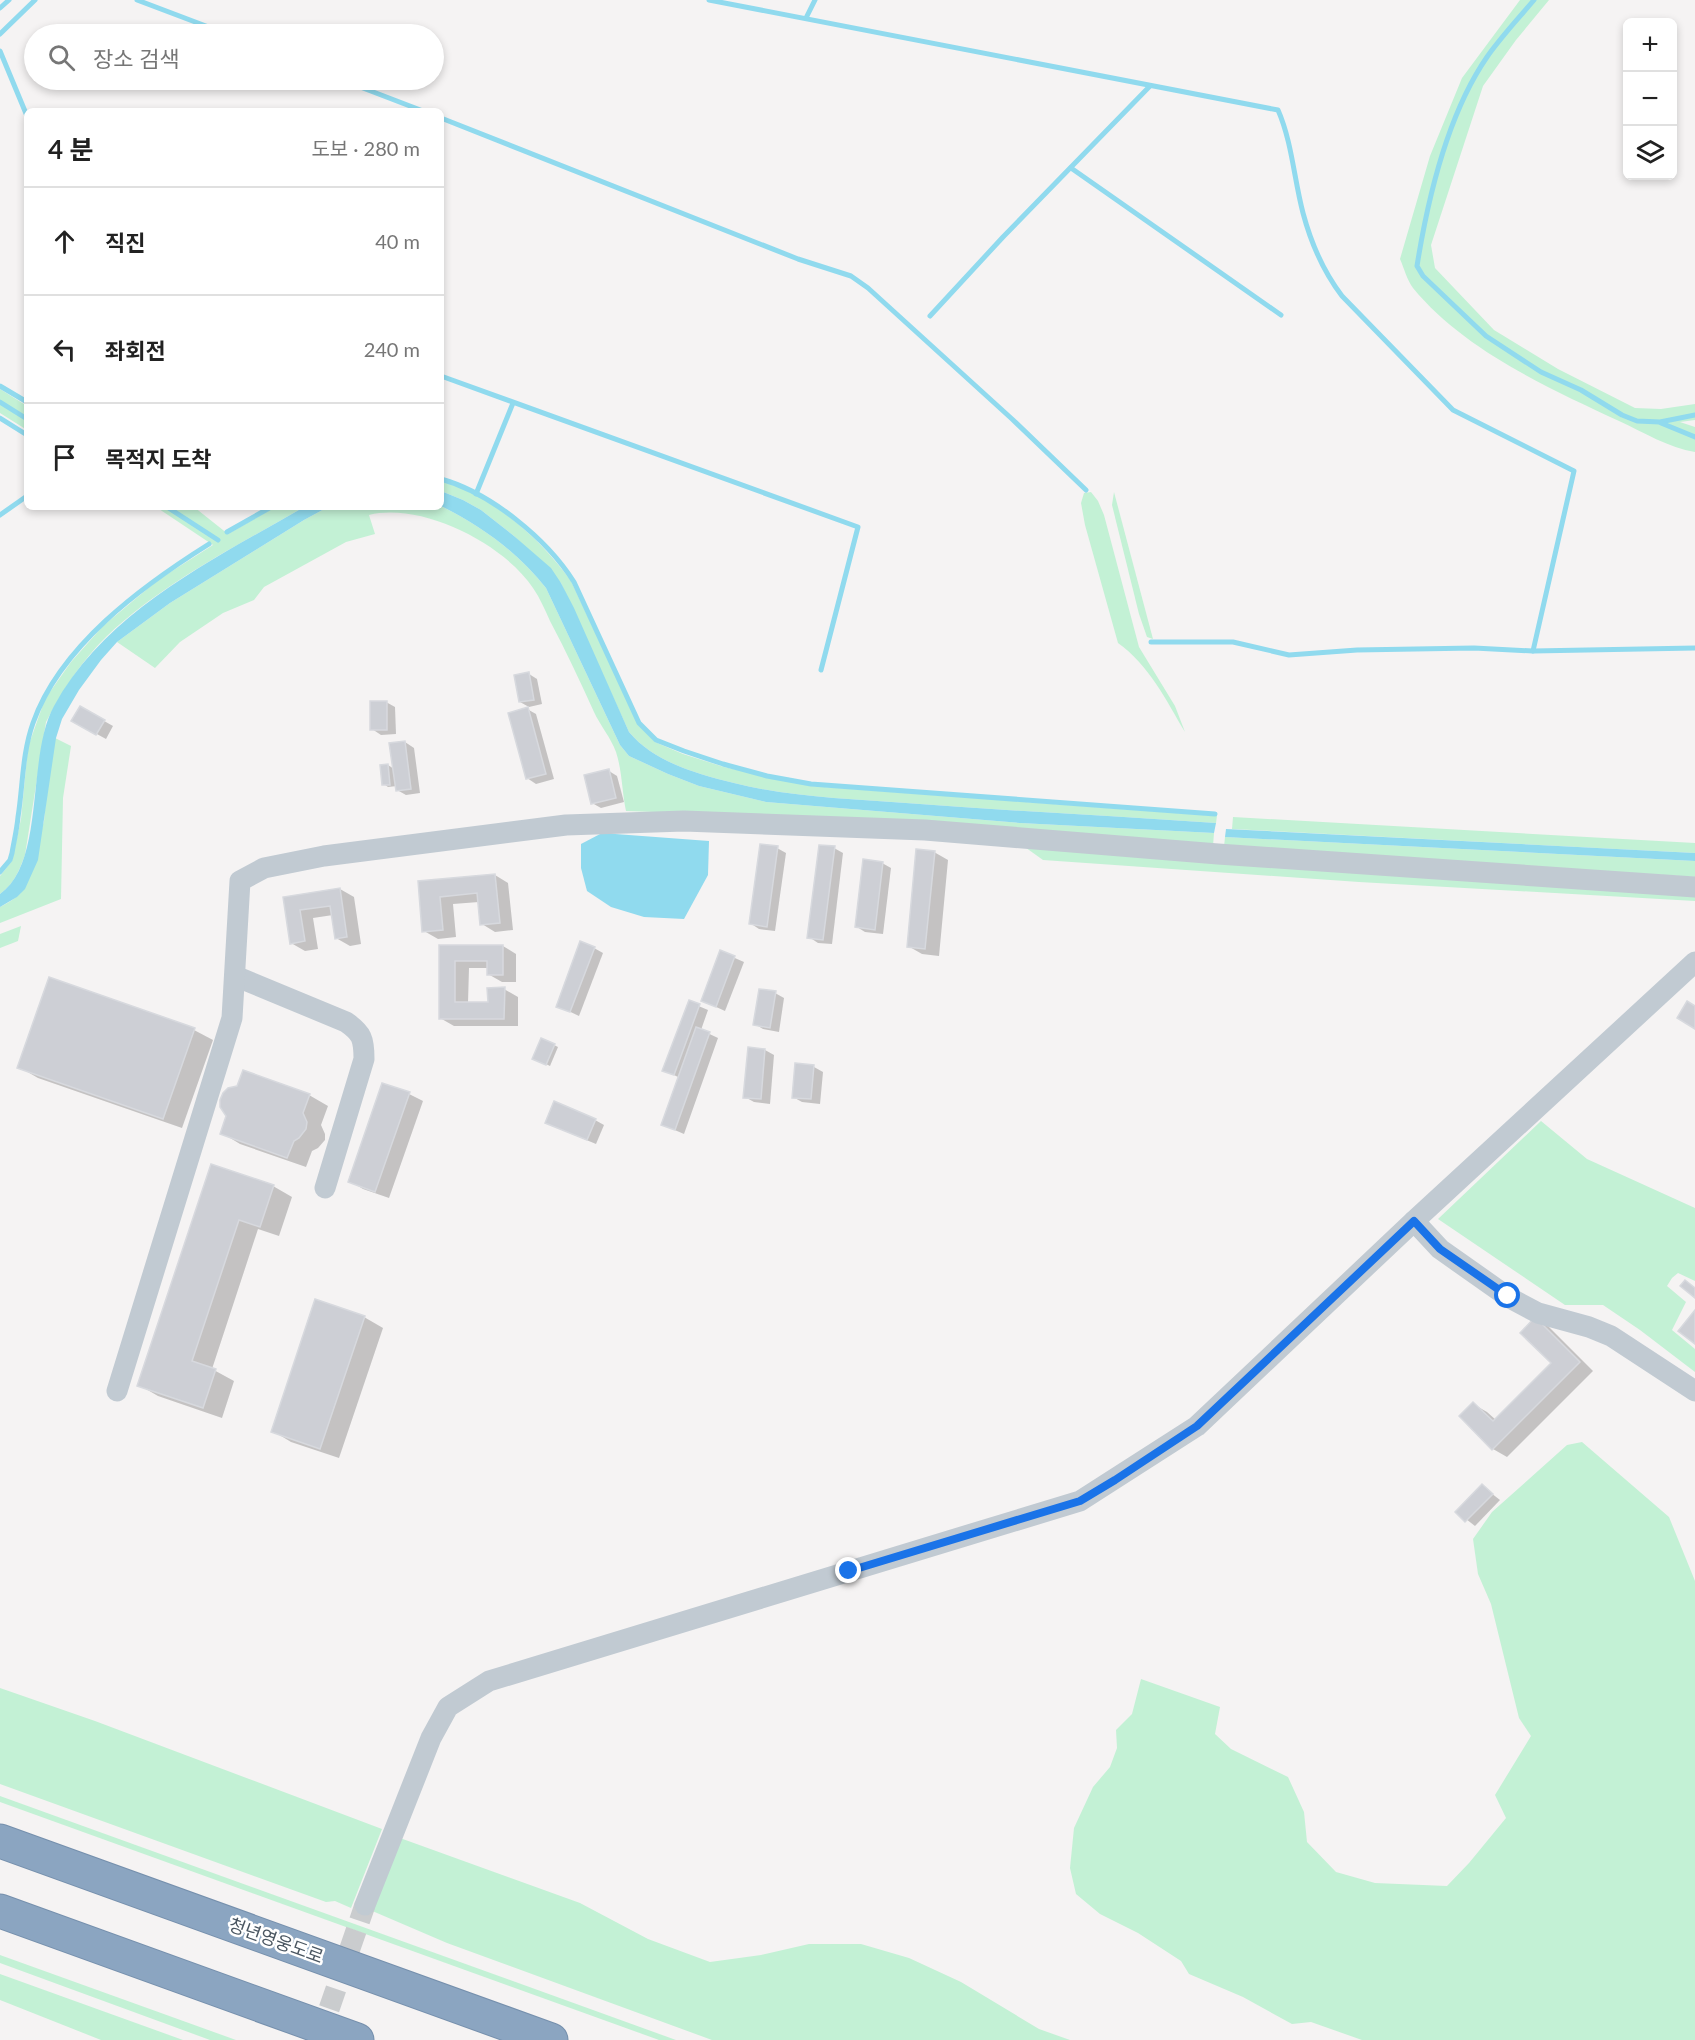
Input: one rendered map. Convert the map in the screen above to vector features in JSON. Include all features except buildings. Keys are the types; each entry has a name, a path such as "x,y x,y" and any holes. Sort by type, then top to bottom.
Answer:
{"highway":[{"name":"청년영웅도로","path":"0,1841 551,2040"},
{"path":"0,1911 357,2040"}],"street":[{"path":"117,1391 232,1018 240,882 264,868 324,856 566,825 601,822 684,821 924,830 1218,854 1695,887"},
{"path":"365,1905 431,1738 448,1707 489,1681 1080,1501 1197,1426 1414,1221 1695,962"},
{"path":"235,975 346,1022 357,1029 364,1042 364,1059 325,1188"},
{"path":"1414,1221 1440,1249 1508,1296 1539,1314 1588,1327 1611,1336 1695,1391"}],"green space":[{"path":"1520,0 1549,0 1516,40 1483,86 1431,245 1435,268 1494,330 1558,369 1635,408 1661,409 1695,404 1695,420 1680,422 1695,427 1695,452 1656,439 1564,395 1482,349 1434,310 1413,288 1400,259 1430,156 1462,78"},
{"path":"0,389 24,404 24,428 0,413"},
{"path":"444,482 479,497 497,508 530,535 559,565 571,581 638,724 655,742 724,767 811,786 1217,816 1216,823 819,797 734,783 663,759 629,732 561,583 514,536 481,510 444,492"},
{"path":"1091,492 1104,515 1139,647 1175,706 1185,732 1148,672 1118,643 1081,503 1084,493"},
{"path":"1114,492 1153,639 1147,637 1139,614 1112,505"},
{"path":"444,508 470,522 511,552 546,588 620,745 629,756 699,786 766,802 1020,823 1214,833 1213,846 774,816 626,811 620,766 614,747 596,717 533,588 503,556 482,542 437,521 413,515 390,513 369,515 375,534 346,542 264,587 254,600 223,613 180,642 155,668 117,642 170,603 322,510 444,510"},
{"path":"160,510 198,510 228,534 270,510 299,510 202,566 152,599 107,636 81,665 58,699 46,722 25,855 18,872 0,894 0,876 12,861 21,819 28,747 45,699 71,662 103,626 158,580 213,545"},
{"path":"55,738 71,746 63,798 61,899 0,923 0,907 20,893 28,880 44,821"},
{"path":"1233,817 1695,843 1695,853 1232,829"},
{"path":"1225,837 1695,861 1695,877 1224,847"},
{"path":"1022,845 1695,894 1695,901 1359,882 1043,860"},
{"path":"21,926 18,941 0,948 0,934"},
{"path":"1541,1121 1587,1159 1695,1208 1695,1281 1678,1273 1667,1286 1686,1302 1672,1330 1695,1349 1695,1372 1603,1305 1565,1305 1438,1219"},
{"path":"1582,1442 1669,1517 1695,1581 1695,2040 1362,2040 1311,2022 1292,2024 1243,1997 1189,1974 1181,1961 1138,1933 1100,1914 1076,1894 1070,1868 1074,1828 1093,1787 1110,1767 1117,1748 1116,1730 1132,1714 1141,1679 1220,1707 1215,1734 1231,1749 1288,1777 1304,1812 1307,1842 1336,1872 1375,1883 1447,1886 1506,1818 1495,1795 1531,1736 1519,1718 1491,1604 1478,1574 1473,1539 1492,1512 1567,1445"},
{"path":"0,1688 95,1721 382,1829 351,1908 335,1901 326,1902 0,1784"},
{"path":"0,1796 676,2040 659,2040 0,1802"},
{"path":"400,1838 580,1903 648,1939 710,1962 761,1955 809,1944 861,1944 909,1958 961,1982 1039,2029 1070,2040 712,2040 447,1943 370,1910"},
{"path":"0,1955 236,2040 210,2040 0,1963"},
{"path":"0,1974 183,2040 101,2040 0,2000"}],"water":[{"path":"444,492 481,510 551,568 574,608 629,732 651,751 677,765 734,783 798,794 983,809 1216,823 1214,833 1020,823 766,802 699,786 668,774 629,756 620,745 546,588 511,552 470,522 444,508"},
{"path":"299,510 322,510 170,603 117,642 101,660 79,690 62,719 56,738 38,860 25,889 17,897 0,907 0,894 14,879 24,858 30,834 40,752 46,727 54,706 76,672 132,615 165,590"},
{"path":"1226,829 1695,853 1695,861 1225,837"},
{"path":"602,833 709,841 708,875 684,919 644,917 611,907 587,891 581,868 581,844"}],"waterway":[{"path":"0,8 9,0"},
{"path":"0,34 35,0"},
{"path":"137,0 201,24"},
{"path":"709,0 1278,110 1287,135 1300,200 1310,235 1323,267 1342,296 1453,410 1574,471 1533,651"},
{"path":"806,18 815,0"},
{"path":"1534,0 1487,57 1461,104 1450,130 1433,185 1417,266 1423,276 1486,336 1541,372 1581,390 1622,415 1637,421 1660,422 1695,415"},
{"path":"0,51 24,109"},
{"path":"930,316 1003,237 1150,86"},
{"path":"368,90 415,108"},
{"path":"444,119 798,259 851,276 868,288 1012,419 1086,490"},
{"path":"1071,168 1281,315"},
{"path":"444,377 858,527 821,670"},
{"path":"0,386 24,400"},
{"path":"0,402 24,417"},
{"path":"476,494 513,403"},
{"path":"0,418 24,433"},
{"path":"1661,423 1695,437"},
{"path":"444,480 498,506 533,534 563,566 574,582 639,723 656,740 723,764 767,776 811,784 1215,814"},
{"path":"0,515 24,498"},
{"path":"172,510 218,540"},
{"path":"227,532 266,510"},
{"path":"0,872 10,860 12,853 29,735 46,695 62,668 106,620 157,579 209,544"},
{"path":"1151,642 1233,642 1289,655 1357,650 1474,648 1533,651 1695,648"}],"tunnel":[{"path":"319,2038 365,1905"}],"route":[{"path":"849,1571 1080,1501 1115,1480 1197,1426 1414,1221 1440,1249 1508,1296"}]}
